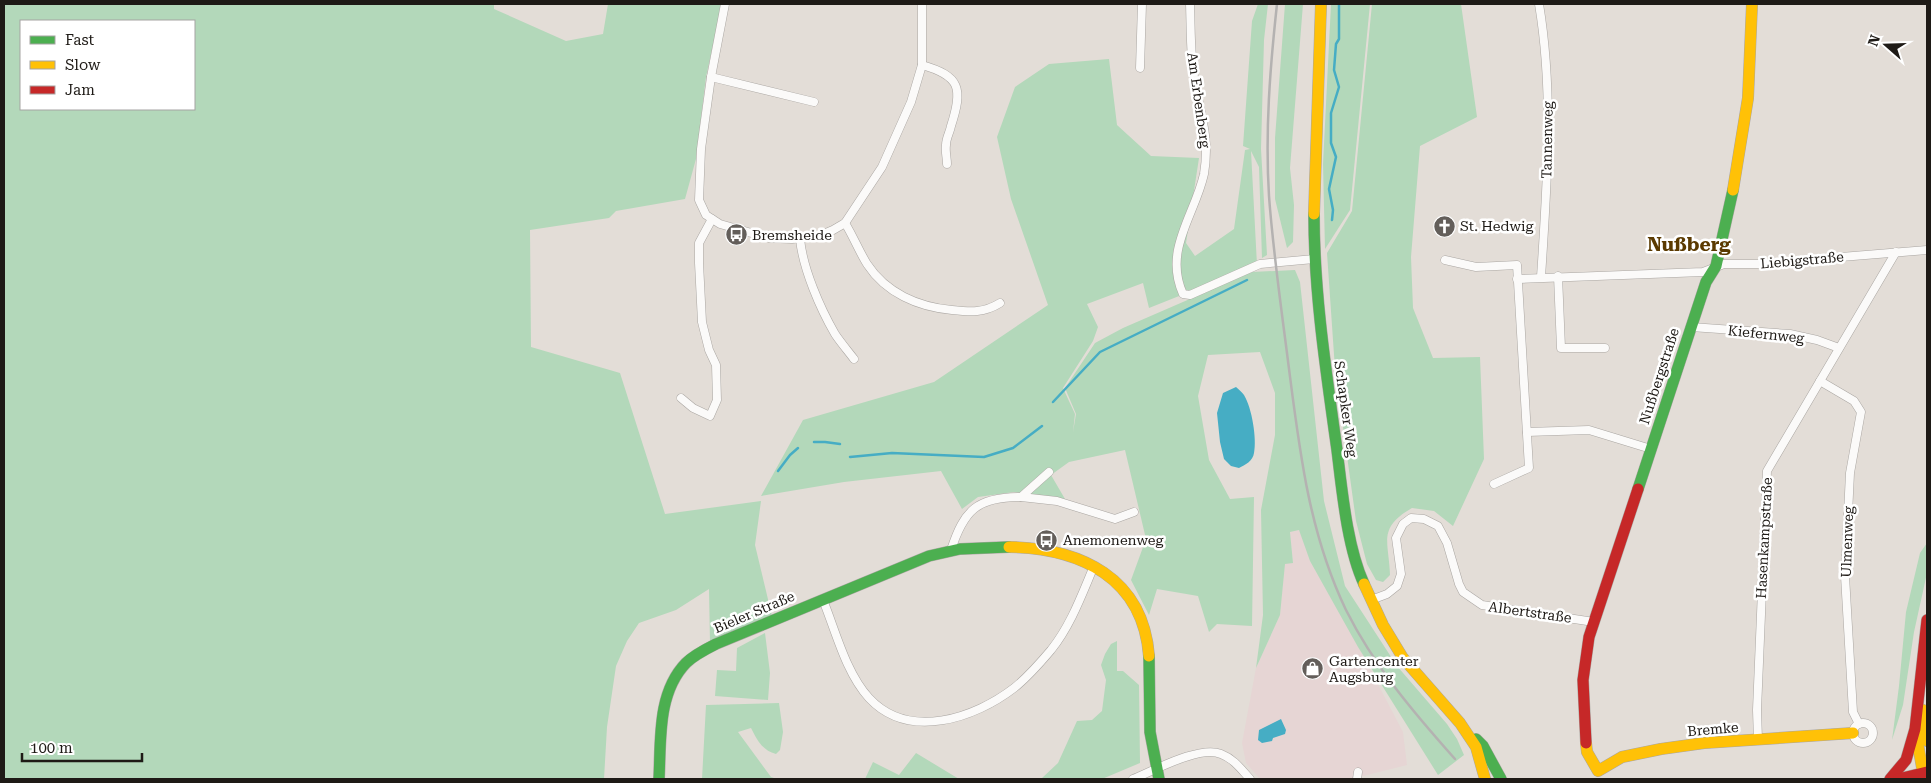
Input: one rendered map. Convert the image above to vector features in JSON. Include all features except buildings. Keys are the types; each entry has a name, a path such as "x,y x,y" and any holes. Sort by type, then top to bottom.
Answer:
{"main road":[{"name":"Schapker Weg","path":"1321,4 1314,182 1314,259 1325,364 1345,510 1358,571 1371,600 1403,658 1460,724 1476,747 1485,779"},
{"name":"Nußbergstraße","path":"1589,756 1582,692 1586,654 1594,622 1706,282 1716,266 1731,206 1748,98 1752,57 1752,4"},
{"name":"Bieler Straße","path":"659,779 664,716 668,692 687,663 716,644 909,564 951,550 996,545 1027,546 1059,552 1094,566 1127,592 1139,610 1148,641 1149,718 1158,774"},
{"path":"1927,620 1922,728 1927,741"},
{"path":"1898,779 1925,775 1922,728 1927,674"},
{"path":"1460,724 1483,746 1501,779"},
{"name":"Bremke","path":"1589,756 1598,771 1622,757 1632,755 1704,744 1758,740 1856,728"},
{"path":"1890,779 1906,760 1922,728"}],"street":[{"path":"725,4 711,77 701,149 699,200 702,210 712,219 738,230 769,238 800,239 819,236 845,223 882,167 911,102 922,65 922,4"},
{"path":"1140,68 1142,4"},
{"name":"Am Erbenberg","path":"1190,4 1192,60 1195,84 1203,115 1206,155 1204,174 1184,230 1175,263 1178,283 1183,294 1190,295 1260,264 1314,259"},
{"name":"Tannenweg","path":"1539,4 1548,119 1541,277"},
{"path":"922,65 940,70 953,81 958,92 958,104 946,145 948,164"},
{"path":"711,77 814,102"},
{"path":"682,398 693,408 710,416 717,400 716,365 709,350 702,322 699,268 699,243 712,219"},
{"path":"845,223 868,264 877,276 893,291 907,299 922,305 963,311 988,311 1000,303"},
{"path":"800,239 806,266 816,293 836,334 854,359"},
{"name":"Liebigstraße","path":"1517,279 1703,272 1716,266 1732,263 1780,264 1927,250"},
{"name":"Hasenkampstraße","path":"1758,740 1757,710 1767,471 1896,252"},
{"path":"1445,260 1476,267 1517,265 1529,468 1494,484"},
{"path":"1558,276 1561,348 1605,348"},
{"name":"Kiefernweg","path":"1691,327 1790,334 1817,340 1839,348"},
{"name":"Ulmenweg","path":"1820,381 1854,401 1862,412 1850,473 1845,576 1853,712 1856,728"},
{"path":"1527,432 1589,430 1651,449"},
{"path":"1021,497 1050,472"},
{"path":"951,550 957,532 970,510 986,502 1010,497 1057,501 1115,519 1134,512"},
{"name":"Albertstraße","path":"1371,600 1387,594 1397,586 1401,574 1396,538 1403,524 1411,518 1424,519 1438,526 1447,543 1463,592 1482,605 1594,622"},
{"path":"823,600 854,679 871,700 886,711 902,718 921,722 948,720 985,706 1020,684 1052,649 1064,631 1094,566"},
{"path":"1132,779 1158,774 1184,758 1206,752 1219,753 1232,760 1250,779"}],"shaded area":[{"path":"1300,530 1310,561 1348,627 1403,732 1407,765 1351,779 1260,779 1246,763 1242,743 1256,668 1280,615 1285,563 1293,562 1290,532"}],"green space":[{"path":"4,4 494,4 494,9 566,41 603,34 608,4 722,4 706,77 696,159 685,199 616,211 609,218 530,230 531,347 620,373 665,514 761,501 755,545 772,616 710,643 709,589 676,610 639,623 627,641 616,666 607,727 604,779 4,779"},
{"path":"1258,4 1268,4 1264,40 1261,149 1267,255 1262,258 1259,167 1251,151 1257,265 1149,308 1143,283 1087,304 1098,327 1093,341 1063,388 1075,414 1073,432 1076,414 1065,388 1095,343 1123,328 1252,272 1295,270 1300,282 1324,501 1345,586 1397,666 1447,724 1457,739 1464,755 1438,775 1358,647 1310,561 1299,530 1290,532 1293,563 1285,564 1280,615 1256,668 1263,615 1261,510 1275,435 1275,393 1260,352 1208,355 1198,396 1209,460 1230,499 1254,497 1252,626 1217,624 1209,632 1198,596 1157,589 1149,615 1131,580 1146,539 1125,450 1069,462 1051,475 1065,499 1014,492 978,497 962,509 941,471 844,482 761,496 803,420 934,382 1048,305 1011,199 997,137 1015,87 1049,64 1109,59 1117,125 1151,156 1199,158 1186,243 1195,256 1234,229 1245,150 1250,149 1243,146 1252,21"},
{"path":"1285,4 1303,4 1290,168 1294,205 1293,242 1287,248 1275,199 1275,138"},
{"path":"1331,4 1370,4 1350,210 1325,249 1323,164"},
{"path":"1372,4 1461,4 1477,117 1420,146 1411,257 1413,308 1433,358 1480,357 1484,459 1453,526 1434,511 1412,508 1394,522 1389,529 1387,545 1390,575 1383,582 1376,580 1367,564 1356,521 1335,369 1327,253 1352,211"},
{"path":"1927,543 1927,573 1914,632 1903,705 1892,740 1906,612 1920,553"},
{"path":"765,633 770,673 768,700 715,696 717,670 736,671 737,648"},
{"path":"1117,641 1117,671 1123,671 1139,685 1140,763 1102,779 1041,779 1058,763 1077,721 1092,720 1102,711 1106,680 1101,665 1111,644"},
{"path":"779,703 783,732 780,750 776,754 764,747 751,728 738,732 771,777 777,779 702,779 706,705"},
{"path":"916,753 959,779 865,779 873,762 899,775"}],"water":[{"path":"1236,387 1247,401 1255,440 1252,458 1239,468 1231,466 1224,459 1217,413 1223,393"},
{"path":"1281,719 1286,730 1285,734 1273,738 1272,741 1262,743 1258,740 1259,730"}],"waterway":[{"path":"1332,220 1333,210 1329,189 1336,157 1331,143 1331,113 1339,87 1334,70 1336,44 1339,39 1339,4"},
{"path":"1053,402 1100,352 1247,280"},
{"path":"850,457 892,453 984,457 1013,448 1042,426"},
{"path":"814,442 840,444"},
{"path":"778,471 798,448"}],"railway":[{"path":"1277,4 1269,100 1269,196 1277,278 1296,425 1314,519 1322,550 1333,580 1357,631 1382,670 1455,759"}],"traffic: fast":[{"path":"1638,489 1706,282 1716,266 1733,190"},
{"path":"1314,214 1321,332 1343,500 1353,553 1364,584"},
{"path":"659,779 662,718 665,703 677,675 686,663 696,655 716,644 929,556 960,549 1009,547"},
{"path":"1149,656 1150,732 1159,779"},
{"path":"1476,739 1483,746 1501,779"}],"traffic: slow":[{"path":"1314,214 1321,4"},
{"path":"1733,190 1748,98 1752,4"},
{"path":"1009,547 1060,553 1083,561 1104,573 1121,587 1135,606 1144,629 1149,656"},
{"path":"1364,584 1383,625 1403,658 1460,723 1476,747 1485,779"},
{"path":"1923,710 1927,741"},
{"path":"1586,743 1587,752 1598,771 1622,757 1661,749 1704,743 1853,733"},
{"path":"1916,733 1924,779"}],"traffic: jam":[{"path":"1586,743 1583,680 1589,637 1638,489"},
{"path":"1890,779 1906,760 1915,729 1927,620"},
{"path":"1898,779 1927,772"}],"place":[{"name":"St. Hedwig","path":"1444,226"},
{"name":"Bremsheide","path":"736,235"},
{"name":"Anemonenweg","path":"1047,540"},
{"name":"Gartencenter Augsburg","path":"1313,669"}],"district":[{"name":"Nußberg","path":"1689,244"}]}
